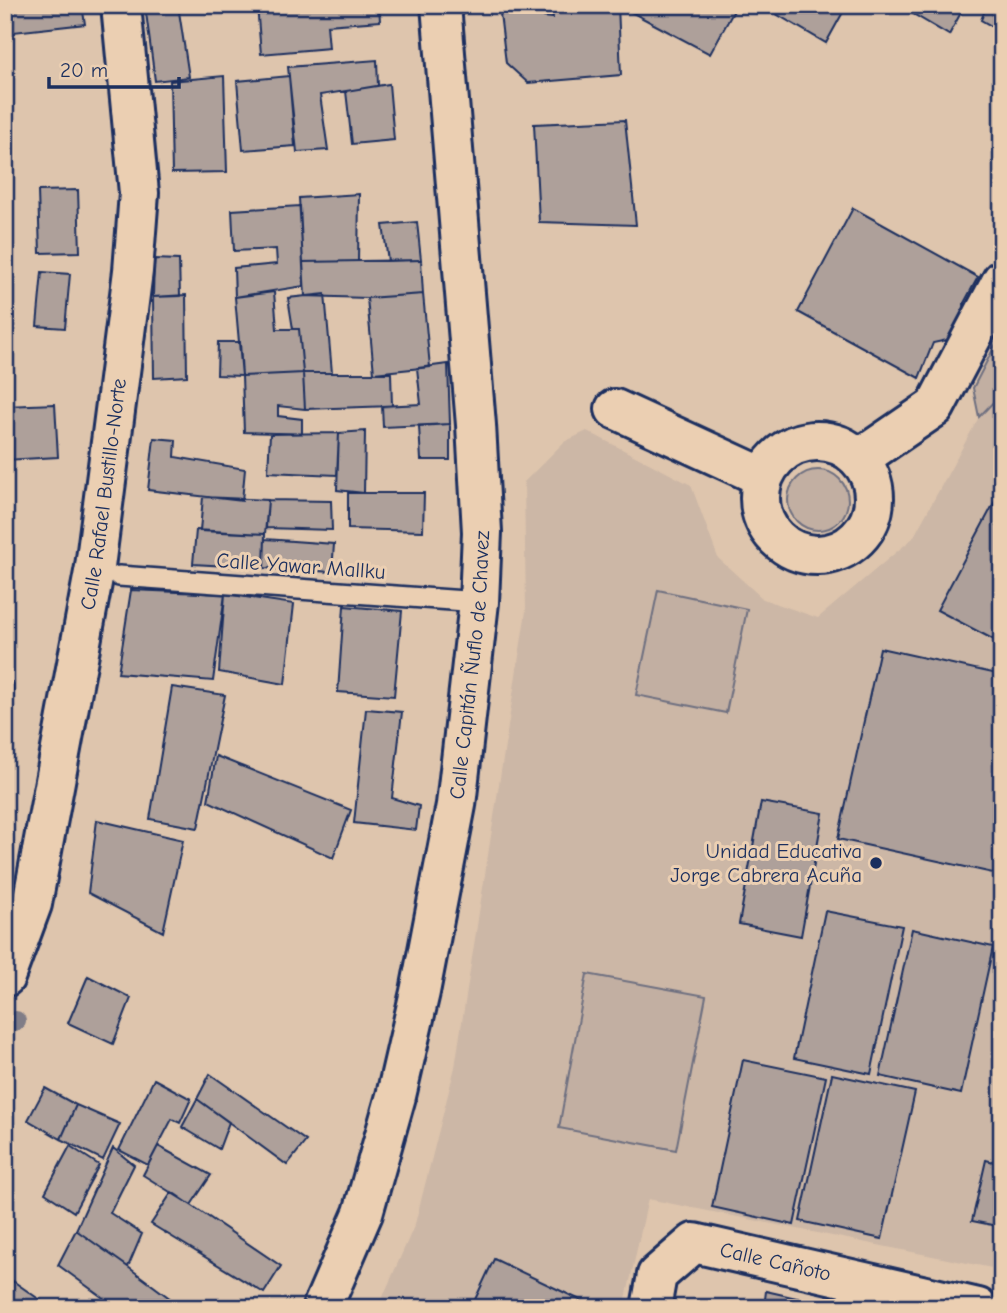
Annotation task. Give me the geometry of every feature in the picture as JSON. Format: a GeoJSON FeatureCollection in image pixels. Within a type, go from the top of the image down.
{"type":"FeatureCollection","features":[{"type":"Feature","properties":{"kind":"street","name":"Calle Rafael Bustillo-Norte"},"geometry":{"type":"LineString","coordinates":[[5,977],[32,904],[92,581],[133,271],[138,193],[121,5]]}},
{"type":"Feature","properties":{"kind":"street","name":"Calle Capitán Ñuflo de Chavez"},"geometry":{"type":"LineString","coordinates":[[322,1308],[363,1213],[396,1096],[420,992],[456,805],[480,602],[482,532],[477,439],[441,5]]}},
{"type":"Feature","properties":{"kind":"street"},"geometry":{"type":"LineString","coordinates":[[859,459],[935,407],[1002,280]]}},
{"type":"Feature","properties":{"kind":"street"},"geometry":{"type":"LineString","coordinates":[[615,409],[763,477]]}},
{"type":"Feature","properties":{"kind":"street"},"geometry":{"type":"LineString","coordinates":[[806,441],[826,441],[844,447],[859,459],[870,474],[874,492],[873,512],[866,529],[853,543],[837,552],[818,555],[799,553],[783,544],[769,531],[761,514],[758,496],[763,477],[772,460],[787,448],[806,441]]}},
{"type":"Feature","properties":{"kind":"street","name":"Calle Cañoto"},"geometry":{"type":"LineString","coordinates":[[651,1308],[657,1275],[694,1243],[978,1308]]}},
{"type":"Feature","properties":{"kind":"lane","name":"Calle Yawar Mallku"},"geometry":{"type":"LineString","coordinates":[[120,576],[480,602]]}},
{"type":"Feature","properties":{"kind":"shaded area"},"geometry":{"type":"Polygon","coordinates":[[[1002,332],[1002,393],[979,417],[973,388],[1002,332]]]}},
{"type":"Feature","properties":{"kind":"shaded area","name":"Unidad Educativa Jorge Cabrera Acuña"},"geometry":{"type":"Polygon","coordinates":[[[1002,393],[1002,1270],[648,1199],[624,1308],[378,1308],[415,1224],[455,1067],[526,611],[524,482],[564,442],[587,431],[691,485],[718,558],[763,599],[818,618],[913,538],[979,417],[1002,393]]]}},
{"type":"Feature","properties":{"kind":"shaded area"},"geometry":{"type":"Polygon","coordinates":[[[818,470],[839,479],[848,500],[839,521],[818,530],[797,521],[788,500],[797,479],[818,470]]]}},
{"type":"Feature","properties":{"kind":"shaded area"},"geometry":{"type":"Polygon","coordinates":[[[658,590],[747,609],[726,713],[636,695],[658,590]]]}},
{"type":"Feature","properties":{"kind":"shaded area"},"geometry":{"type":"Polygon","coordinates":[[[587,974],[706,996],[676,1150],[559,1128],[587,974]]]}},
{"type":"Feature","properties":{"kind":"building"},"geometry":{"type":"Polygon","coordinates":[[[5,5],[82,5],[85,24],[5,33],[5,5]]]}},
{"type":"Feature","properties":{"kind":"building"},"geometry":{"type":"Polygon","coordinates":[[[145,5],[178,5],[189,77],[155,81],[145,5]]]}},
{"type":"Feature","properties":{"kind":"building"},"geometry":{"type":"Polygon","coordinates":[[[257,5],[379,5],[380,21],[327,25],[329,48],[261,54],[257,5]]]}},
{"type":"Feature","properties":{"kind":"building"},"geometry":{"type":"Polygon","coordinates":[[[499,5],[544,5],[544,17],[553,18],[552,5],[618,5],[621,75],[528,83],[506,63],[499,5]]]}},
{"type":"Feature","properties":{"kind":"building"},"geometry":{"type":"Polygon","coordinates":[[[618,5],[683,5],[695,11],[698,5],[737,5],[710,54],[618,5]]]}},
{"type":"Feature","properties":{"kind":"building"},"geometry":{"type":"Polygon","coordinates":[[[767,5],[847,5],[826,43],[766,8],[767,5]]]}},
{"type":"Feature","properties":{"kind":"building"},"geometry":{"type":"Polygon","coordinates":[[[898,5],[965,5],[949,35],[898,5]]]}},
{"type":"Feature","properties":{"kind":"building"},"geometry":{"type":"Polygon","coordinates":[[[987,5],[1002,5],[1002,32],[981,20],[987,5]]]}},
{"type":"Feature","properties":{"kind":"building"},"geometry":{"type":"Polygon","coordinates":[[[377,60],[378,86],[320,95],[328,150],[297,152],[288,67],[377,60]]]}},
{"type":"Feature","properties":{"kind":"building"},"geometry":{"type":"Polygon","coordinates":[[[224,76],[227,172],[172,173],[170,81],[224,76]]]}},
{"type":"Feature","properties":{"kind":"building"},"geometry":{"type":"Polygon","coordinates":[[[289,76],[295,146],[243,150],[237,81],[289,76]]]}},
{"type":"Feature","properties":{"kind":"building"},"geometry":{"type":"Polygon","coordinates":[[[389,84],[394,140],[352,144],[346,91],[389,84]]]}},
{"type":"Feature","properties":{"kind":"building"},"geometry":{"type":"Polygon","coordinates":[[[625,120],[636,225],[539,222],[534,124],[625,120]]]}},
{"type":"Feature","properties":{"kind":"building"},"geometry":{"type":"Polygon","coordinates":[[[78,190],[80,252],[40,253],[38,191],[78,190]]]}},
{"type":"Feature","properties":{"kind":"building"},"geometry":{"type":"Polygon","coordinates":[[[359,194],[358,262],[303,262],[299,198],[359,194]]]}},
{"type":"Feature","properties":{"kind":"building"},"geometry":{"type":"Polygon","coordinates":[[[300,206],[304,286],[235,297],[234,268],[277,264],[276,249],[234,251],[232,210],[300,206]]]}},
{"type":"Feature","properties":{"kind":"building"},"geometry":{"type":"Polygon","coordinates":[[[853,208],[978,277],[964,303],[965,322],[956,338],[933,343],[919,378],[798,312],[853,208]]]}},
{"type":"Feature","properties":{"kind":"building"},"geometry":{"type":"Polygon","coordinates":[[[417,222],[421,260],[388,261],[383,225],[417,222]]]}},
{"type":"Feature","properties":{"kind":"building"},"geometry":{"type":"Polygon","coordinates":[[[154,259],[179,260],[180,296],[153,297],[154,259]]]}},
{"type":"Feature","properties":{"kind":"building"},"geometry":{"type":"Polygon","coordinates":[[[421,260],[423,294],[367,298],[305,296],[303,262],[421,260]]]}},
{"type":"Feature","properties":{"kind":"building"},"geometry":{"type":"Polygon","coordinates":[[[7,265],[9,312],[5,312],[7,265]]]}},
{"type":"Feature","properties":{"kind":"building"},"geometry":{"type":"Polygon","coordinates":[[[42,272],[70,274],[65,328],[37,326],[42,272]]]}},
{"type":"Feature","properties":{"kind":"building"},"geometry":{"type":"Polygon","coordinates":[[[274,292],[277,329],[299,329],[303,373],[242,376],[235,297],[274,292]]]}},
{"type":"Feature","properties":{"kind":"building"},"geometry":{"type":"Polygon","coordinates":[[[325,294],[332,373],[303,373],[299,329],[293,329],[288,298],[325,294]]]}},
{"type":"Feature","properties":{"kind":"building"},"geometry":{"type":"Polygon","coordinates":[[[423,294],[430,367],[374,373],[367,298],[423,294]]]}},
{"type":"Feature","properties":{"kind":"building"},"geometry":{"type":"Polygon","coordinates":[[[186,295],[187,376],[154,378],[153,297],[186,295]]]}},
{"type":"Feature","properties":{"kind":"building"},"geometry":{"type":"Polygon","coordinates":[[[218,342],[240,342],[242,376],[217,375],[218,342]]]}},
{"type":"Feature","properties":{"kind":"building"},"geometry":{"type":"Polygon","coordinates":[[[448,364],[450,424],[383,427],[382,406],[421,404],[417,368],[448,364]]]}},
{"type":"Feature","properties":{"kind":"building"},"geometry":{"type":"Polygon","coordinates":[[[303,373],[391,373],[392,406],[305,409],[303,373]]]}},
{"type":"Feature","properties":{"kind":"building"},"geometry":{"type":"Polygon","coordinates":[[[303,373],[305,409],[278,406],[278,416],[302,419],[302,434],[244,432],[242,376],[303,373]]]}},
{"type":"Feature","properties":{"kind":"building"},"geometry":{"type":"Polygon","coordinates":[[[55,404],[58,457],[5,460],[5,406],[55,404]]]}},
{"type":"Feature","properties":{"kind":"building"},"geometry":{"type":"Polygon","coordinates":[[[450,424],[450,460],[421,460],[419,426],[450,424]]]}},
{"type":"Feature","properties":{"kind":"building"},"geometry":{"type":"Polygon","coordinates":[[[365,431],[364,493],[337,490],[339,433],[365,431]]]}},
{"type":"Feature","properties":{"kind":"building"},"geometry":{"type":"Polygon","coordinates":[[[339,433],[337,475],[268,472],[270,434],[339,433]]]}},
{"type":"Feature","properties":{"kind":"building"},"geometry":{"type":"Polygon","coordinates":[[[154,438],[176,440],[175,457],[245,469],[242,501],[148,490],[154,438]]]}},
{"type":"Feature","properties":{"kind":"building"},"geometry":{"type":"Polygon","coordinates":[[[1002,488],[1002,644],[937,610],[1002,488]]]}},
{"type":"Feature","properties":{"kind":"building"},"geometry":{"type":"Polygon","coordinates":[[[348,493],[424,493],[423,531],[348,529],[348,493]]]}},
{"type":"Feature","properties":{"kind":"building"},"geometry":{"type":"Polygon","coordinates":[[[203,497],[268,500],[265,534],[200,531],[203,497]]]}},
{"type":"Feature","properties":{"kind":"building"},"geometry":{"type":"Polygon","coordinates":[[[268,500],[331,501],[332,530],[266,528],[268,500]]]}},
{"type":"Feature","properties":{"kind":"building"},"geometry":{"type":"Polygon","coordinates":[[[196,530],[265,534],[264,568],[193,564],[196,530]]]}},
{"type":"Feature","properties":{"kind":"building"},"geometry":{"type":"Polygon","coordinates":[[[265,539],[334,544],[332,572],[264,568],[265,539]]]}},
{"type":"Feature","properties":{"kind":"building"},"geometry":{"type":"Polygon","coordinates":[[[131,590],[225,594],[213,681],[118,673],[131,590]]]}},
{"type":"Feature","properties":{"kind":"building"},"geometry":{"type":"Polygon","coordinates":[[[225,594],[294,604],[285,684],[219,672],[225,594]]]}},
{"type":"Feature","properties":{"kind":"building"},"geometry":{"type":"Polygon","coordinates":[[[344,606],[402,611],[394,696],[338,692],[344,606]]]}},
{"type":"Feature","properties":{"kind":"building"},"geometry":{"type":"Polygon","coordinates":[[[880,648],[1002,675],[1002,875],[838,839],[880,648]]]}},
{"type":"Feature","properties":{"kind":"building"},"geometry":{"type":"Polygon","coordinates":[[[5,682],[13,682],[13,711],[5,712],[5,682]]]}},
{"type":"Feature","properties":{"kind":"building"},"geometry":{"type":"Polygon","coordinates":[[[172,687],[225,695],[198,828],[150,819],[172,687]]]}},
{"type":"Feature","properties":{"kind":"building"},"geometry":{"type":"Polygon","coordinates":[[[366,709],[402,712],[392,798],[419,806],[416,830],[354,823],[366,709]]]}},
{"type":"Feature","properties":{"kind":"building"},"geometry":{"type":"Polygon","coordinates":[[[216,756],[351,810],[333,858],[208,801],[216,756]]]}},
{"type":"Feature","properties":{"kind":"building"},"geometry":{"type":"Polygon","coordinates":[[[761,802],[823,813],[801,936],[739,924],[761,802]]]}},
{"type":"Feature","properties":{"kind":"building"},"geometry":{"type":"Polygon","coordinates":[[[97,820],[183,840],[163,932],[88,893],[97,820]]]}},
{"type":"Feature","properties":{"kind":"building"},"geometry":{"type":"Polygon","coordinates":[[[825,911],[902,926],[871,1074],[794,1058],[825,911]]]}},
{"type":"Feature","properties":{"kind":"building"},"geometry":{"type":"Polygon","coordinates":[[[912,929],[993,947],[961,1094],[880,1076],[912,929]]]}},
{"type":"Feature","properties":{"kind":"building"},"geometry":{"type":"Polygon","coordinates":[[[88,976],[131,998],[113,1044],[68,1023],[88,976]]]}},
{"type":"Feature","properties":{"kind":"building"},"geometry":{"type":"Polygon","coordinates":[[[743,1060],[826,1077],[794,1225],[712,1207],[743,1060]]]}},
{"type":"Feature","properties":{"kind":"building"},"geometry":{"type":"Polygon","coordinates":[[[210,1074],[306,1141],[287,1165],[197,1099],[210,1074]]]}},
{"type":"Feature","properties":{"kind":"building"},"geometry":{"type":"Polygon","coordinates":[[[832,1074],[915,1092],[882,1239],[800,1221],[832,1074]]]}},
{"type":"Feature","properties":{"kind":"building"},"geometry":{"type":"Polygon","coordinates":[[[154,1079],[191,1099],[180,1123],[172,1119],[148,1165],[119,1150],[154,1079]]]}},
{"type":"Feature","properties":{"kind":"building"},"geometry":{"type":"Polygon","coordinates":[[[45,1088],[76,1105],[61,1139],[28,1120],[45,1088]]]}},
{"type":"Feature","properties":{"kind":"building"},"geometry":{"type":"Polygon","coordinates":[[[197,1099],[229,1122],[219,1149],[182,1127],[197,1099]]]}},
{"type":"Feature","properties":{"kind":"building"},"geometry":{"type":"Polygon","coordinates":[[[76,1105],[120,1124],[103,1160],[61,1139],[76,1105]]]}},
{"type":"Feature","properties":{"kind":"building"},"geometry":{"type":"Polygon","coordinates":[[[70,1146],[99,1165],[74,1212],[45,1193],[70,1146]]]}},
{"type":"Feature","properties":{"kind":"building"},"geometry":{"type":"Polygon","coordinates":[[[158,1146],[211,1175],[191,1205],[143,1175],[158,1146]]]}},
{"type":"Feature","properties":{"kind":"building"},"geometry":{"type":"Polygon","coordinates":[[[113,1148],[134,1165],[110,1213],[142,1234],[128,1267],[76,1230],[113,1148]]]}},
{"type":"Feature","properties":{"kind":"building"},"geometry":{"type":"Polygon","coordinates":[[[986,1160],[1002,1164],[1002,1227],[972,1221],[986,1160]]]}},
{"type":"Feature","properties":{"kind":"building"},"geometry":{"type":"Polygon","coordinates":[[[172,1192],[281,1266],[264,1293],[151,1224],[172,1192]]]}},
{"type":"Feature","properties":{"kind":"building"},"geometry":{"type":"Polygon","coordinates":[[[76,1230],[183,1308],[117,1308],[58,1265],[76,1230]]]}},
{"type":"Feature","properties":{"kind":"building"},"geometry":{"type":"Polygon","coordinates":[[[494,1259],[597,1308],[471,1308],[494,1259]]]}},
{"type":"Feature","properties":{"kind":"building"},"geometry":{"type":"Polygon","coordinates":[[[13,1281],[43,1302],[39,1308],[5,1308],[5,1295],[13,1281]]]}},
{"type":"Feature","properties":{"kind":"building"},"geometry":{"type":"Polygon","coordinates":[[[766,1291],[801,1299],[799,1308],[764,1308],[766,1291]]]}},
{"type":"Feature","properties":{"kind":"building"},"geometry":{"type":"Polygon","coordinates":[[[801,1299],[829,1305],[828,1308],[799,1308],[801,1299]]]}},
{"type":"Feature","properties":{"kind":"place","name":"Unidad Educativa Jorge Cabrera Acuña"},"geometry":{"type":"Point","coordinates":[876,863]}}]}
